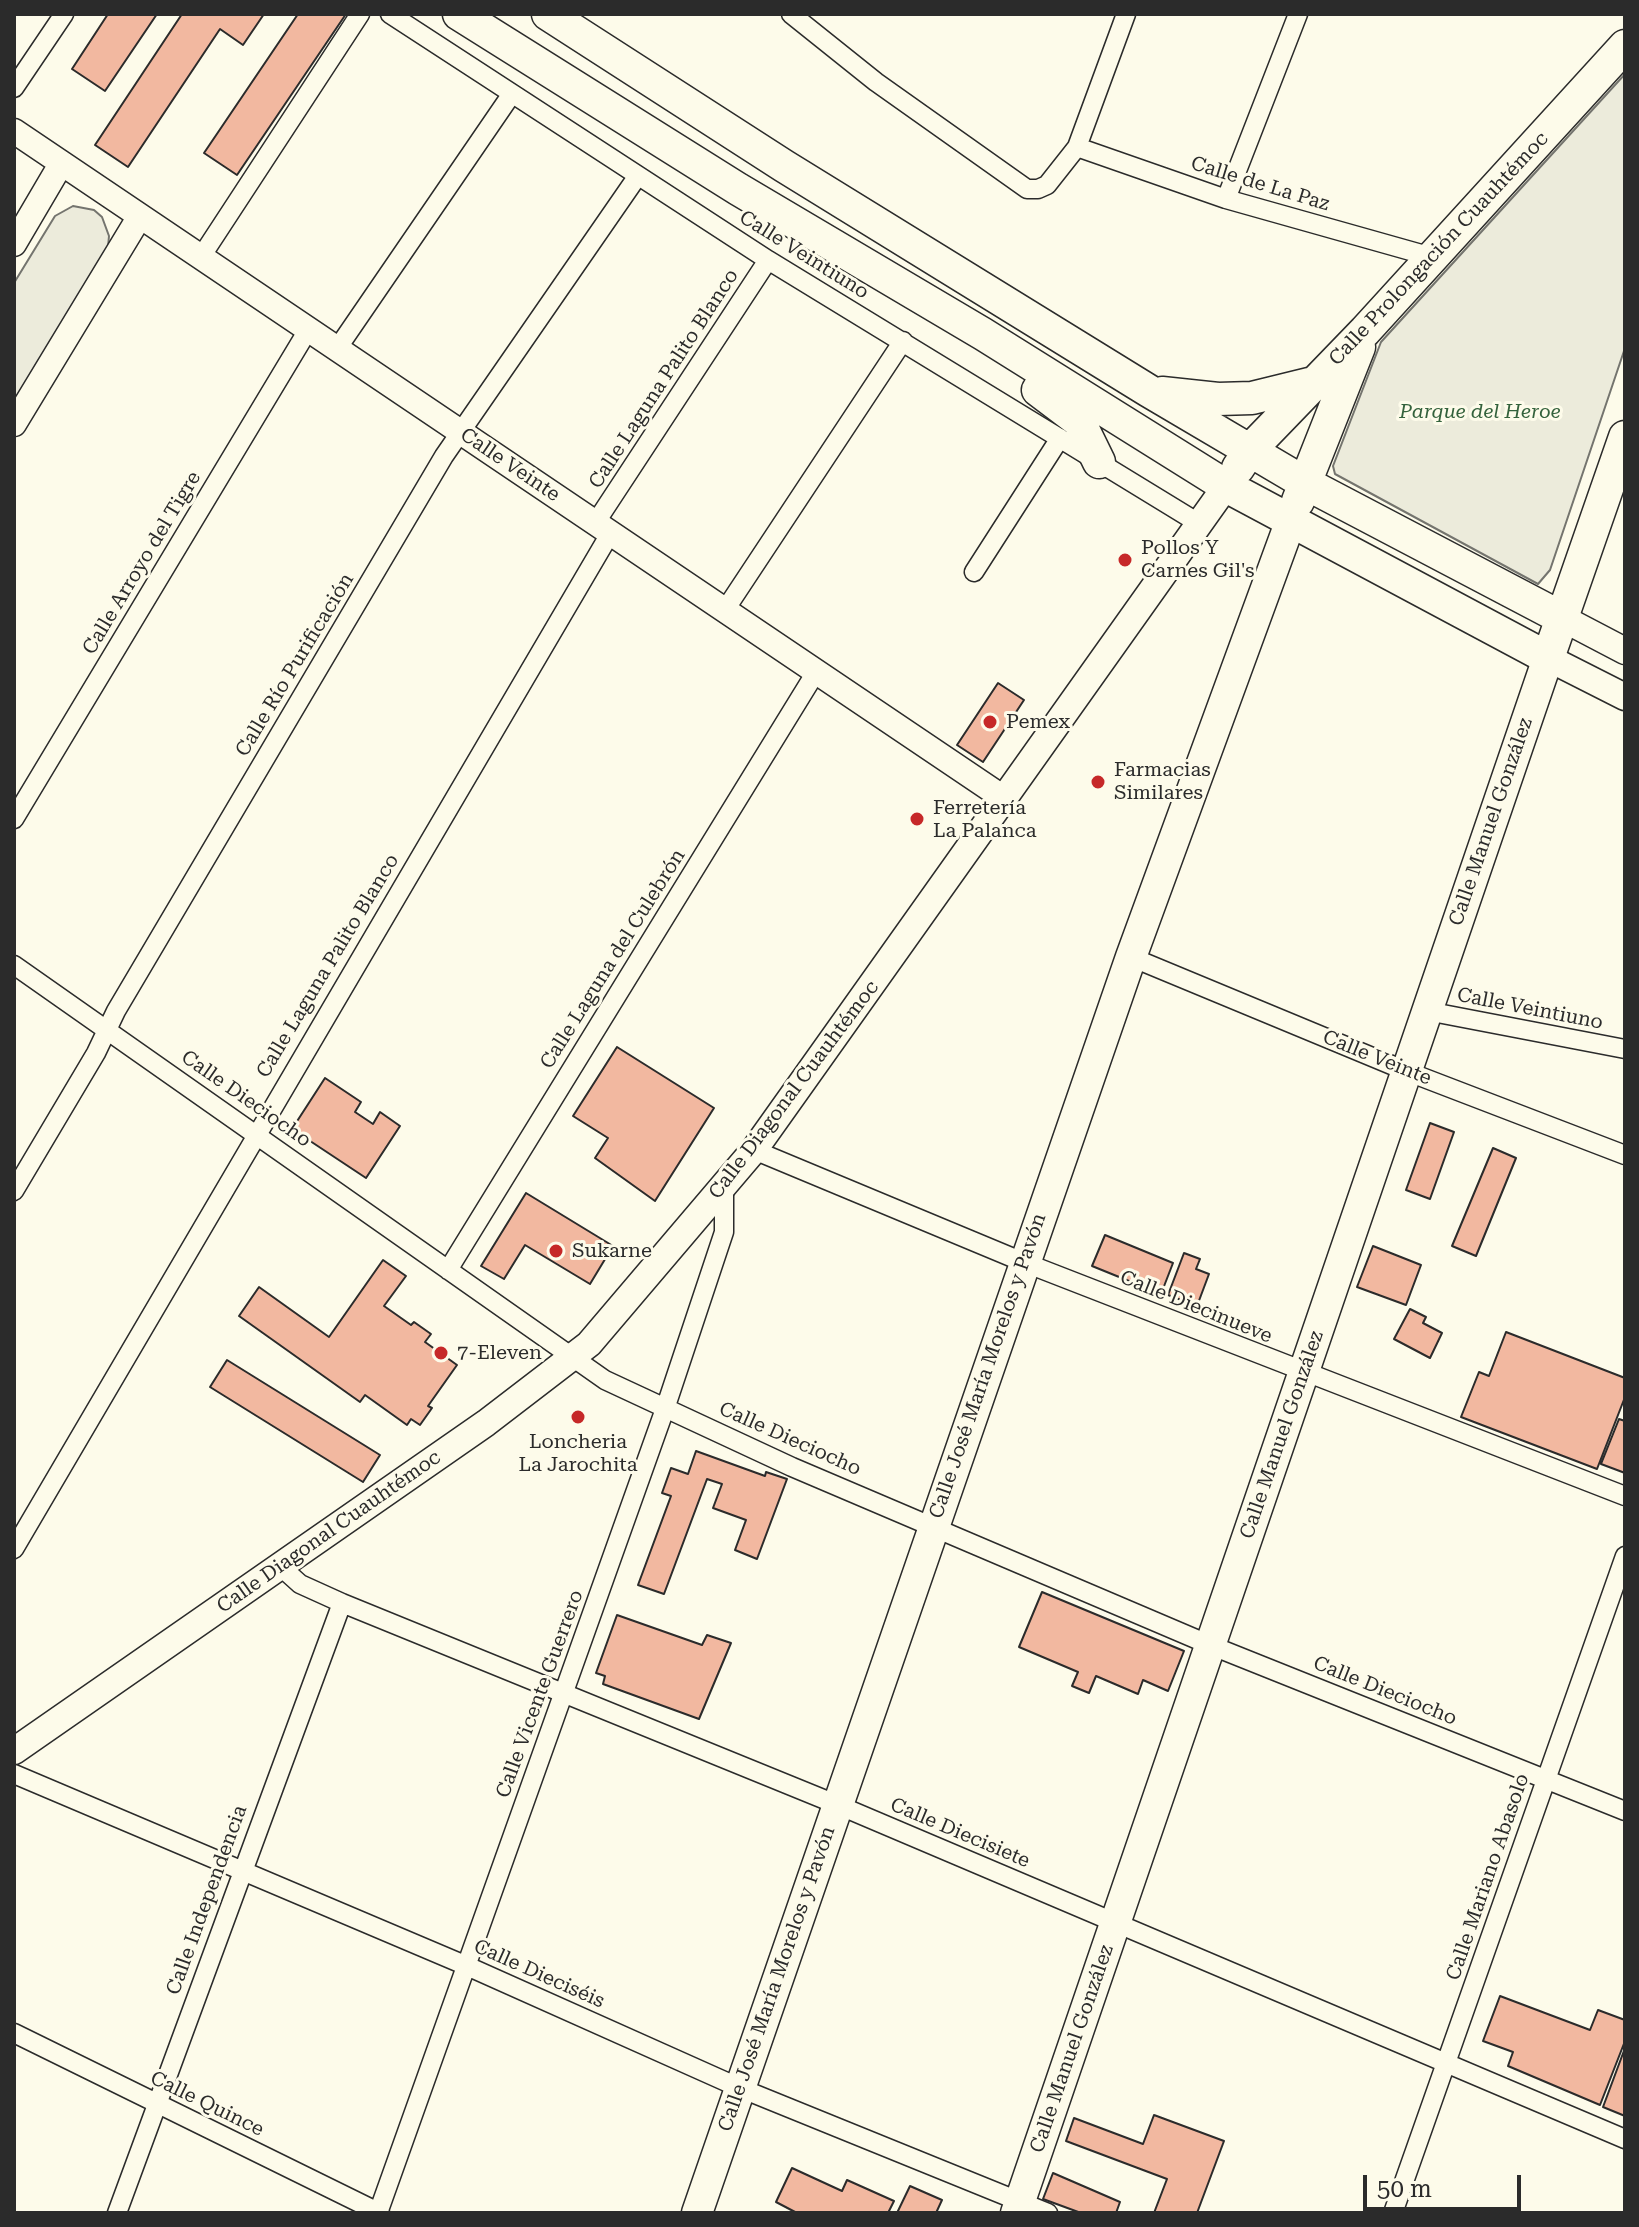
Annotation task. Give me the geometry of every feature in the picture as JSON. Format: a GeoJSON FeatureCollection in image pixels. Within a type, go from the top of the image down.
{"type":"FeatureCollection","features":[{"type":"Feature","properties":{"kind":"highway"},"geometry":{"type":"LineString","coordinates":[[459,14],[738,189],[983,334],[1226,486],[1290,523],[1548,658],[1625,437]]}},
{"type":"Feature","properties":{"kind":"highway"},"geometry":{"type":"LineString","coordinates":[[548,14],[784,166],[1149,391],[1305,483],[1562,618]]}},
{"type":"Feature","properties":{"kind":"highway","name":"Calle Prolongación Cuauhtémoc"},"geometry":{"type":"LineString","coordinates":[[1226,486],[1250,450],[1365,331],[1625,46]]}},
{"type":"Feature","properties":{"kind":"highway"},"geometry":{"type":"LineString","coordinates":[[1290,523],[1365,331]]}},
{"type":"Feature","properties":{"kind":"highway"},"geometry":{"type":"LineString","coordinates":[[983,334],[1006,365],[1079,421],[1099,462]]}},
{"type":"Feature","properties":{"kind":"highway"},"geometry":{"type":"LineString","coordinates":[[1149,391],[1218,399],[1252,398],[1316,382]]}},
{"type":"Feature","properties":{"kind":"main road","name":"Calle Diagonal Cuauhtémoc"},"geometry":{"type":"LineString","coordinates":[[14,1751],[496,1416],[572,1358],[631,1298],[754,1150],[1226,486]]}},
{"type":"Feature","properties":{"kind":"main road","name":"Calle José María Morelos y Pavón"},"geometry":{"type":"LineString","coordinates":[[697,2213],[1023,1262],[1290,523]]}},
{"type":"Feature","properties":{"kind":"main road"},"geometry":{"type":"LineString","coordinates":[[1562,618],[1625,651]]}},
{"type":"Feature","properties":{"kind":"main road"},"geometry":{"type":"LineString","coordinates":[[1548,658],[1625,697]]}},
{"type":"Feature","properties":{"kind":"main road","name":"Calle Manuel González"},"geometry":{"type":"LineString","coordinates":[[1028,2209],[1115,1922],[1548,658]]}},
{"type":"Feature","properties":{"kind":"street"},"geometry":{"type":"LineString","coordinates":[[14,88],[64,14]]}},
{"type":"Feature","properties":{"kind":"street"},"geometry":{"type":"LineString","coordinates":[[201,257],[360,14]]}},
{"type":"Feature","properties":{"kind":"street","name":"Calle Veintiuno"},"geometry":{"type":"LineString","coordinates":[[390,14],[768,260],[1200,524]]}},
{"type":"Feature","properties":{"kind":"street"},"geometry":{"type":"LineString","coordinates":[[791,14],[889,91],[1027,189],[1047,185],[1077,147],[1126,14]]}},
{"type":"Feature","properties":{"kind":"street"},"geometry":{"type":"LineString","coordinates":[[1226,199],[1298,14]]}},
{"type":"Feature","properties":{"kind":"street"},"geometry":{"type":"LineString","coordinates":[[337,349],[511,95]]}},
{"type":"Feature","properties":{"kind":"street","name":"Calle Veinte"},"geometry":{"type":"LineString","coordinates":[[14,131],[1005,799]]}},
{"type":"Feature","properties":{"kind":"street","name":"Calle de La Paz"},"geometry":{"type":"LineString","coordinates":[[1077,147],[1226,199],[1432,257]]}},
{"type":"Feature","properties":{"kind":"street"},"geometry":{"type":"LineString","coordinates":[[14,244],[61,164]]}},
{"type":"Feature","properties":{"kind":"street","name":"Calle Río Purificación"},"geometry":{"type":"LineString","coordinates":[[14,1191],[436,470],[637,177]]}},
{"type":"Feature","properties":{"kind":"street"},"geometry":{"type":"LineString","coordinates":[[14,424],[140,216]]}},
{"type":"Feature","properties":{"kind":"street","name":"Calle Laguna Palito Blanco"},"geometry":{"type":"LineString","coordinates":[[14,1549],[603,527],[768,260]]}},
{"type":"Feature","properties":{"kind":"street","name":"Calle Arroyo del Tigre"},"geometry":{"type":"LineString","coordinates":[[14,819],[308,330]]}},
{"type":"Feature","properties":{"kind":"street"},"geometry":{"type":"LineString","coordinates":[[725,610],[903,341]]}},
{"type":"Feature","properties":{"kind":"street"},"geometry":{"type":"LineString","coordinates":[[974,572],[1060,438]]}},
{"type":"Feature","properties":{"kind":"street","name":"Calle Laguna del Culebrón"},"geometry":{"type":"LineString","coordinates":[[448,1270],[816,672]]}},
{"type":"Feature","properties":{"kind":"street","name":"Calle Veinte"},"geometry":{"type":"LineString","coordinates":[[1131,957],[1406,1071],[1625,1155]]}},
{"type":"Feature","properties":{"kind":"street","name":"Calle Dieciocho"},"geometry":{"type":"LineString","coordinates":[[14,965],[605,1380],[792,1467],[1210,1645],[1625,1811]]}},
{"type":"Feature","properties":{"kind":"street","name":"Calle Veintiuno"},"geometry":{"type":"LineString","coordinates":[[1427,1011],[1625,1049]]}},
{"type":"Feature","properties":{"kind":"street","name":"Calle Diecinueve"},"geometry":{"type":"LineString","coordinates":[[754,1150],[1023,1262],[1625,1496]]}},
{"type":"Feature","properties":{"kind":"street","name":"Calle Vicente Guerrero"},"geometry":{"type":"LineString","coordinates":[[379,2213],[666,1406],[724,1232],[724,1186]]}},
{"type":"Feature","properties":{"kind":"street","name":"Calle Mariano Abasolo"},"geometry":{"type":"LineString","coordinates":[[1393,2213],[1625,1556]]}},
{"type":"Feature","properties":{"kind":"street","name":"Calle Diecisiete"},"geometry":{"type":"LineString","coordinates":[[280,1566],[300,1584],[342,1603],[838,1805],[1625,2139]]}},
{"type":"Feature","properties":{"kind":"street","name":"Calle Independencia"},"geometry":{"type":"LineString","coordinates":[[117,2213],[240,1872],[342,1603]]}},
{"type":"Feature","properties":{"kind":"street","name":"Calle Dieciséis"},"geometry":{"type":"LineString","coordinates":[[14,1774],[1028,2209]]}},
{"type":"Feature","properties":{"kind":"street","name":"Calle Quince"},"geometry":{"type":"LineString","coordinates":[[14,2033],[379,2213]]}},
{"type":"Feature","properties":{"kind":"green space","name":"Parque del Heroe"},"geometry":{"type":"Polygon","coordinates":[[[1625,74],[1625,348],[1550,570],[1538,584],[1335,474],[1333,466],[1381,342],[1625,74]]]}},
{"type":"Feature","properties":{"kind":"green space"},"geometry":{"type":"Polygon","coordinates":[[[73,206],[94,210],[102,217],[109,236],[108,247],[14,402],[14,283],[55,216],[73,206]]]}},
{"type":"Feature","properties":{"kind":"building"},"geometry":{"type":"Polygon","coordinates":[[[108,14],[157,14],[105,91],[72,69],[108,14]]]}},
{"type":"Feature","properties":{"kind":"building"},"geometry":{"type":"Polygon","coordinates":[[[182,14],[264,14],[243,45],[220,29],[128,167],[95,145],[182,14]]]}},
{"type":"Feature","properties":{"kind":"building"},"geometry":{"type":"Polygon","coordinates":[[[298,14],[346,14],[237,175],[204,153],[298,14]]]}},
{"type":"Feature","properties":{"kind":"building","name":"Pemex"},"geometry":{"type":"Polygon","coordinates":[[[998,683],[1024,700],[983,762],[957,745],[998,683]]]}},
{"type":"Feature","properties":{"kind":"building"},"geometry":{"type":"Polygon","coordinates":[[[617,1047],[714,1108],[655,1201],[595,1158],[608,1138],[573,1116],[617,1047]]]}},
{"type":"Feature","properties":{"kind":"building"},"geometry":{"type":"Polygon","coordinates":[[[325,1078],[361,1102],[355,1112],[373,1124],[380,1112],[400,1126],[366,1178],[292,1129],[325,1078]]]}},
{"type":"Feature","properties":{"kind":"building"},"geometry":{"type":"Polygon","coordinates":[[[1430,1123],[1454,1132],[1430,1199],[1406,1190],[1430,1123]]]}},
{"type":"Feature","properties":{"kind":"building"},"geometry":{"type":"Polygon","coordinates":[[[1493,1148],[1516,1158],[1476,1256],[1452,1246],[1493,1148]]]}},
{"type":"Feature","properties":{"kind":"building"},"geometry":{"type":"Polygon","coordinates":[[[526,1193],[613,1246],[590,1284],[525,1245],[504,1279],[481,1266],[526,1193]]]}},
{"type":"Feature","properties":{"kind":"building"},"geometry":{"type":"Polygon","coordinates":[[[1105,1235],[1173,1263],[1161,1294],[1092,1266],[1105,1235]]]}},
{"type":"Feature","properties":{"kind":"building"},"geometry":{"type":"Polygon","coordinates":[[[1373,1246],[1421,1265],[1406,1305],[1357,1287],[1373,1246]]]}},
{"type":"Feature","properties":{"kind":"building"},"geometry":{"type":"Polygon","coordinates":[[[1184,1253],[1200,1259],[1196,1269],[1209,1274],[1197,1306],[1168,1295],[1184,1253]]]}},
{"type":"Feature","properties":{"kind":"building"},"geometry":{"type":"Polygon","coordinates":[[[383,1260],[406,1276],[384,1306],[411,1325],[414,1322],[431,1334],[425,1342],[457,1365],[428,1406],[432,1408],[420,1425],[411,1419],[407,1425],[365,1395],[360,1402],[239,1316],[259,1287],[329,1337],[383,1260]]]}},
{"type":"Feature","properties":{"kind":"building"},"geometry":{"type":"Polygon","coordinates":[[[1410,1309],[1426,1317],[1423,1323],[1442,1333],[1430,1358],[1394,1339],[1410,1309]]]}},
{"type":"Feature","properties":{"kind":"building"},"geometry":{"type":"Polygon","coordinates":[[[1506,1332],[1625,1378],[1625,1397],[1597,1469],[1461,1417],[1479,1372],[1489,1376],[1506,1332]]]}},
{"type":"Feature","properties":{"kind":"building"},"geometry":{"type":"Polygon","coordinates":[[[227,1360],[380,1455],[363,1482],[210,1387],[227,1360]]]}},
{"type":"Feature","properties":{"kind":"building"},"geometry":{"type":"Polygon","coordinates":[[[1619,1419],[1625,1421],[1625,1473],[1601,1464],[1619,1419]]]}},
{"type":"Feature","properties":{"kind":"building"},"geometry":{"type":"Polygon","coordinates":[[[696,1451],[765,1476],[766,1472],[787,1479],[757,1559],[735,1550],[746,1520],[713,1508],[722,1484],[707,1479],[664,1594],[638,1585],[671,1496],[662,1493],[671,1468],[688,1474],[696,1451]]]}},
{"type":"Feature","properties":{"kind":"building"},"geometry":{"type":"Polygon","coordinates":[[[1042,1592],[1184,1651],[1168,1691],[1143,1680],[1138,1694],[1096,1676],[1089,1693],[1072,1686],[1078,1672],[1019,1647],[1042,1592]]]}},
{"type":"Feature","properties":{"kind":"building"},"geometry":{"type":"Polygon","coordinates":[[[617,1615],[702,1645],[707,1635],[731,1643],[699,1719],[603,1684],[605,1676],[596,1673],[617,1615]]]}},
{"type":"Feature","properties":{"kind":"building"},"geometry":{"type":"Polygon","coordinates":[[[1500,1996],[1590,2030],[1598,2010],[1625,2020],[1625,2041],[1600,2105],[1508,2066],[1513,2052],[1483,2041],[1500,1996]]]}},
{"type":"Feature","properties":{"kind":"building"},"geometry":{"type":"Polygon","coordinates":[[[1625,2048],[1625,2116],[1603,2107],[1625,2048]]]}},
{"type":"Feature","properties":{"kind":"building"},"geometry":{"type":"Polygon","coordinates":[[[1154,2115],[1224,2141],[1197,2213],[1154,2213],[1167,2179],[1066,2141],[1074,2118],[1143,2144],[1154,2115]]]}},
{"type":"Feature","properties":{"kind":"building"},"geometry":{"type":"Polygon","coordinates":[[[792,2168],[842,2191],[847,2180],[894,2201],[888,2213],[797,2213],[776,2202],[792,2168]]]}},
{"type":"Feature","properties":{"kind":"building"},"geometry":{"type":"Polygon","coordinates":[[[1053,2173],[1120,2202],[1116,2213],[1081,2213],[1043,2199],[1053,2173]]]}},
{"type":"Feature","properties":{"kind":"building"},"geometry":{"type":"Polygon","coordinates":[[[910,2186],[942,2200],[936,2213],[897,2213],[910,2186]]]}},
{"type":"Feature","properties":{"kind":"place","name":"Pollos Y Carnes Gil's"},"geometry":{"type":"Point","coordinates":[1125,560]}},
{"type":"Feature","properties":{"kind":"place","name":"Pemex"},"geometry":{"type":"Point","coordinates":[990,722]}},
{"type":"Feature","properties":{"kind":"place","name":"Farmacias Similares"},"geometry":{"type":"Point","coordinates":[1098,782]}},
{"type":"Feature","properties":{"kind":"place","name":"Ferretería La Palanca"},"geometry":{"type":"Point","coordinates":[917,819]}},
{"type":"Feature","properties":{"kind":"place","name":"Sukarne"},"geometry":{"type":"Point","coordinates":[556,1251]}},
{"type":"Feature","properties":{"kind":"place","name":"7-Eleven"},"geometry":{"type":"Point","coordinates":[441,1353]}},
{"type":"Feature","properties":{"kind":"place","name":"Loncheria La Jarochita"},"geometry":{"type":"Point","coordinates":[578,1417]}}]}
